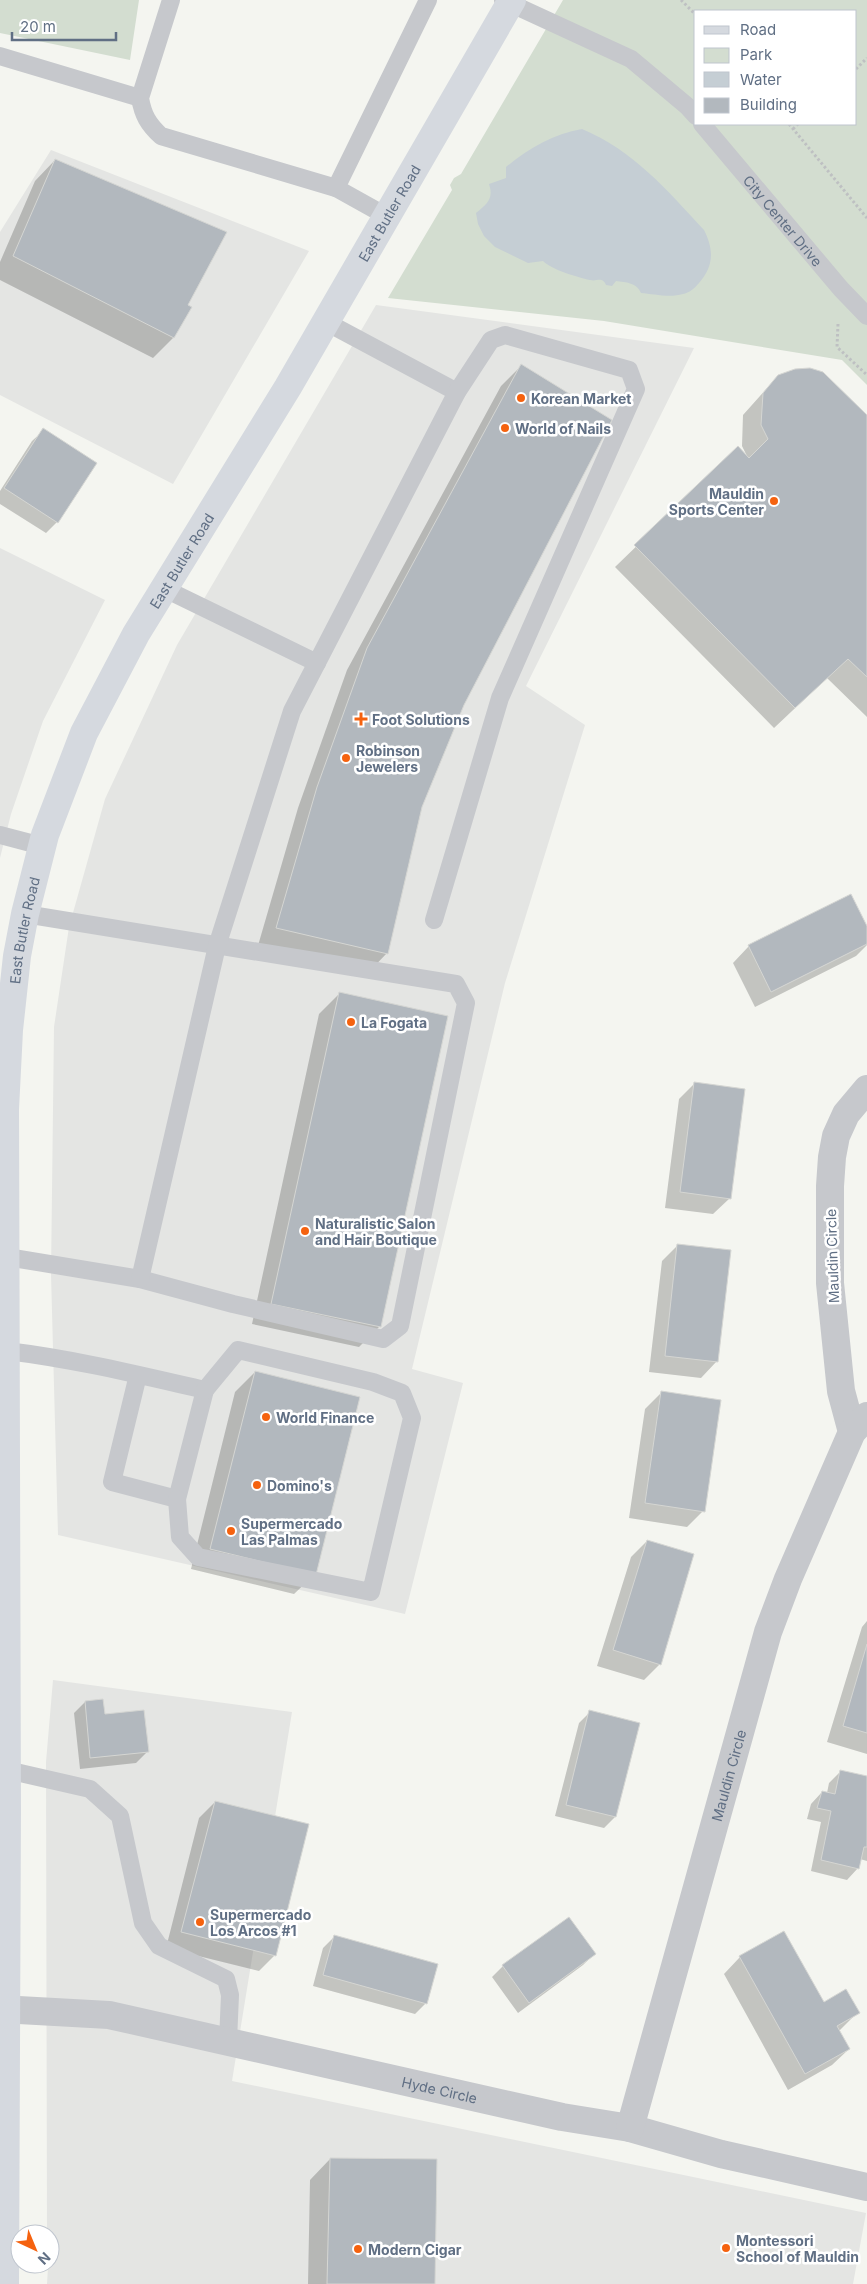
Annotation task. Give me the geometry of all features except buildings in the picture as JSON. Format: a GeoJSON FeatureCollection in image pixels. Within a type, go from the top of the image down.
{"type":"FeatureCollection","features":[{"type":"Feature","properties":{"kind":"main road","name":"East Butler Road"},"geometry":{"type":"LineString","coordinates":[[5,2284],[3,2235],[4,1812],[7,1770],[7,1351],[4,1029],[25,914],[42,846],[84,733],[136,634],[165,589],[388,217],[509,1]]}},
{"type":"Feature","properties":{"kind":"street","name":"Mauldin Circle"},"geometry":{"type":"LineString","coordinates":[[630,2128],[768,1632],[788,1579],[860,1424],[841,1391],[830,1283],[830,1186],[836,1136],[846,1114],[867,1089]]}},
{"type":"Feature","properties":{"kind":"street","name":"Hyde Circle"},"geometry":{"type":"LineString","coordinates":[[4,2009],[109,2015],[562,2116],[630,2128],[722,2154],[867,2187]]}},
{"type":"Feature","properties":{"kind":"lane"},"geometry":{"type":"LineString","coordinates":[[171,0],[140,98],[143,114],[150,125],[161,136],[336,188],[388,217]]}},
{"type":"Feature","properties":{"kind":"lane"},"geometry":{"type":"LineString","coordinates":[[336,188],[428,0]]}},
{"type":"Feature","properties":{"kind":"lane"},"geometry":{"type":"LineString","coordinates":[[509,1],[631,59],[694,114]]}},
{"type":"Feature","properties":{"kind":"lane"},"geometry":{"type":"LineString","coordinates":[[0,56],[140,98]]}},
{"type":"Feature","properties":{"kind":"lane","name":"City Center Drive"},"geometry":{"type":"LineString","coordinates":[[703,125],[841,289],[867,316]]}},
{"type":"Feature","properties":{"kind":"lane"},"geometry":{"type":"LineString","coordinates":[[326,322],[457,392]]}},
{"type":"Feature","properties":{"kind":"lane"},"geometry":{"type":"LineString","coordinates":[[140,1279],[217,946],[292,711],[457,392],[491,340],[505,336],[629,370],[636,389],[500,698],[434,920]]}},
{"type":"Feature","properties":{"kind":"lane"},"geometry":{"type":"LineString","coordinates":[[165,589],[317,663]]}},
{"type":"Feature","properties":{"kind":"lane"},"geometry":{"type":"LineString","coordinates":[[0,835],[42,846]]}},
{"type":"Feature","properties":{"kind":"lane"},"geometry":{"type":"LineString","coordinates":[[6,1256],[140,1279],[233,1304],[382,1339],[400,1326],[466,1003],[456,984],[25,914]]}},
{"type":"Feature","properties":{"kind":"lane"},"geometry":{"type":"LineString","coordinates":[[238,1350],[374,1382],[402,1393],[412,1418],[371,1592],[198,1557],[180,1537],[177,1499],[205,1390],[238,1350]]}},
{"type":"Feature","properties":{"kind":"lane"},"geometry":{"type":"LineString","coordinates":[[7,1351],[60,1358],[205,1390]]}},
{"type":"Feature","properties":{"kind":"lane"},"geometry":{"type":"LineString","coordinates":[[138,1375],[112,1482],[177,1499]]}},
{"type":"Feature","properties":{"kind":"lane"},"geometry":{"type":"LineString","coordinates":[[7,1770],[90,1789],[120,1816],[143,1922],[158,1946],[226,1979],[230,1995],[228,2041]]}},
{"type":"Feature","properties":{"kind":"path"},"geometry":{"type":"LineString","coordinates":[[681,0],[694,13]]}},
{"type":"Feature","properties":{"kind":"path"},"geometry":{"type":"LineString","coordinates":[[857,68],[867,58]]}},
{"type":"Feature","properties":{"kind":"path"},"geometry":{"type":"LineString","coordinates":[[790,125],[867,218]]}},
{"type":"Feature","properties":{"kind":"path"},"geometry":{"type":"LineString","coordinates":[[793,129],[797,125]]}},
{"type":"Feature","properties":{"kind":"path"},"geometry":{"type":"LineString","coordinates":[[841,289],[836,347],[867,376]]}},
{"type":"Feature","properties":{"kind":"shaded area"},"geometry":{"type":"Polygon","coordinates":[[[51,150],[309,251],[173,484],[0,395],[0,232],[51,150]]]}},
{"type":"Feature","properties":{"kind":"shaded area"},"geometry":{"type":"Polygon","coordinates":[[[376,305],[694,348],[526,686],[585,725],[505,983],[412,1369],[463,1383],[405,1614],[58,1535],[51,1274],[54,1027],[69,927],[105,799],[177,645],[376,305]]]}},
{"type":"Feature","properties":{"kind":"shaded area"},"geometry":{"type":"Polygon","coordinates":[[[0,548],[105,600],[43,721],[11,814],[0,858],[0,548]]]}},
{"type":"Feature","properties":{"kind":"shaded area"},"geometry":{"type":"Polygon","coordinates":[[[53,1680],[292,1712],[232,2081],[866,2213],[853,2284],[47,2284],[48,2274],[60,2274],[60,2224],[47,2224],[46,1762],[53,1680]]]}},
{"type":"Feature","properties":{"kind":"green space"},"geometry":{"type":"Polygon","coordinates":[[[0,0],[139,0],[130,60],[0,33],[0,0]]]}},
{"type":"Feature","properties":{"kind":"green space"},"geometry":{"type":"Polygon","coordinates":[[[563,0],[867,0],[867,385],[842,360],[604,321],[388,298],[452,190],[450,185],[454,178],[461,174],[563,0]]]}},
{"type":"Feature","properties":{"kind":"water"},"geometry":{"type":"Polygon","coordinates":[[[582,129],[617,148],[648,172],[704,230],[710,244],[710,264],[704,277],[692,290],[683,294],[667,296],[641,293],[634,285],[624,282],[616,281],[612,286],[606,285],[601,280],[590,280],[565,273],[543,261],[528,263],[495,247],[484,236],[478,224],[476,213],[490,197],[489,184],[506,178],[506,167],[532,148],[551,138],[582,129]]]}},
{"type":"Feature","properties":{"kind":"place","name":"Korean Market"},"geometry":{"type":"Point","coordinates":[521,398]}},
{"type":"Feature","properties":{"kind":"place","name":"World of Nails"},"geometry":{"type":"Point","coordinates":[505,428]}},
{"type":"Feature","properties":{"kind":"place","name":"Mauldin Sports Center"},"geometry":{"type":"Point","coordinates":[774,501]}},
{"type":"Feature","properties":{"kind":"place","name":"Foot Solutions"},"geometry":{"type":"Point","coordinates":[361,719]}},
{"type":"Feature","properties":{"kind":"place","name":"Robinson Jewelers"},"geometry":{"type":"Point","coordinates":[346,758]}},
{"type":"Feature","properties":{"kind":"place","name":"La Fogata"},"geometry":{"type":"Point","coordinates":[351,1022]}},
{"type":"Feature","properties":{"kind":"place","name":"Naturalistic Salon and Hair Boutique"},"geometry":{"type":"Point","coordinates":[305,1231]}},
{"type":"Feature","properties":{"kind":"place","name":"World Finance"},"geometry":{"type":"Point","coordinates":[266,1417]}},
{"type":"Feature","properties":{"kind":"place","name":"Domino's"},"geometry":{"type":"Point","coordinates":[257,1485]}},
{"type":"Feature","properties":{"kind":"place","name":"Supermercado Las Palmas"},"geometry":{"type":"Point","coordinates":[231,1531]}},
{"type":"Feature","properties":{"kind":"place","name":"Supermercado Los Arcos #1"},"geometry":{"type":"Point","coordinates":[200,1922]}},
{"type":"Feature","properties":{"kind":"place","name":"Montessori School of Mauldin"},"geometry":{"type":"Point","coordinates":[726,2248]}},
{"type":"Feature","properties":{"kind":"place","name":"Modern Cigar"},"geometry":{"type":"Point","coordinates":[358,2249]}}]}
